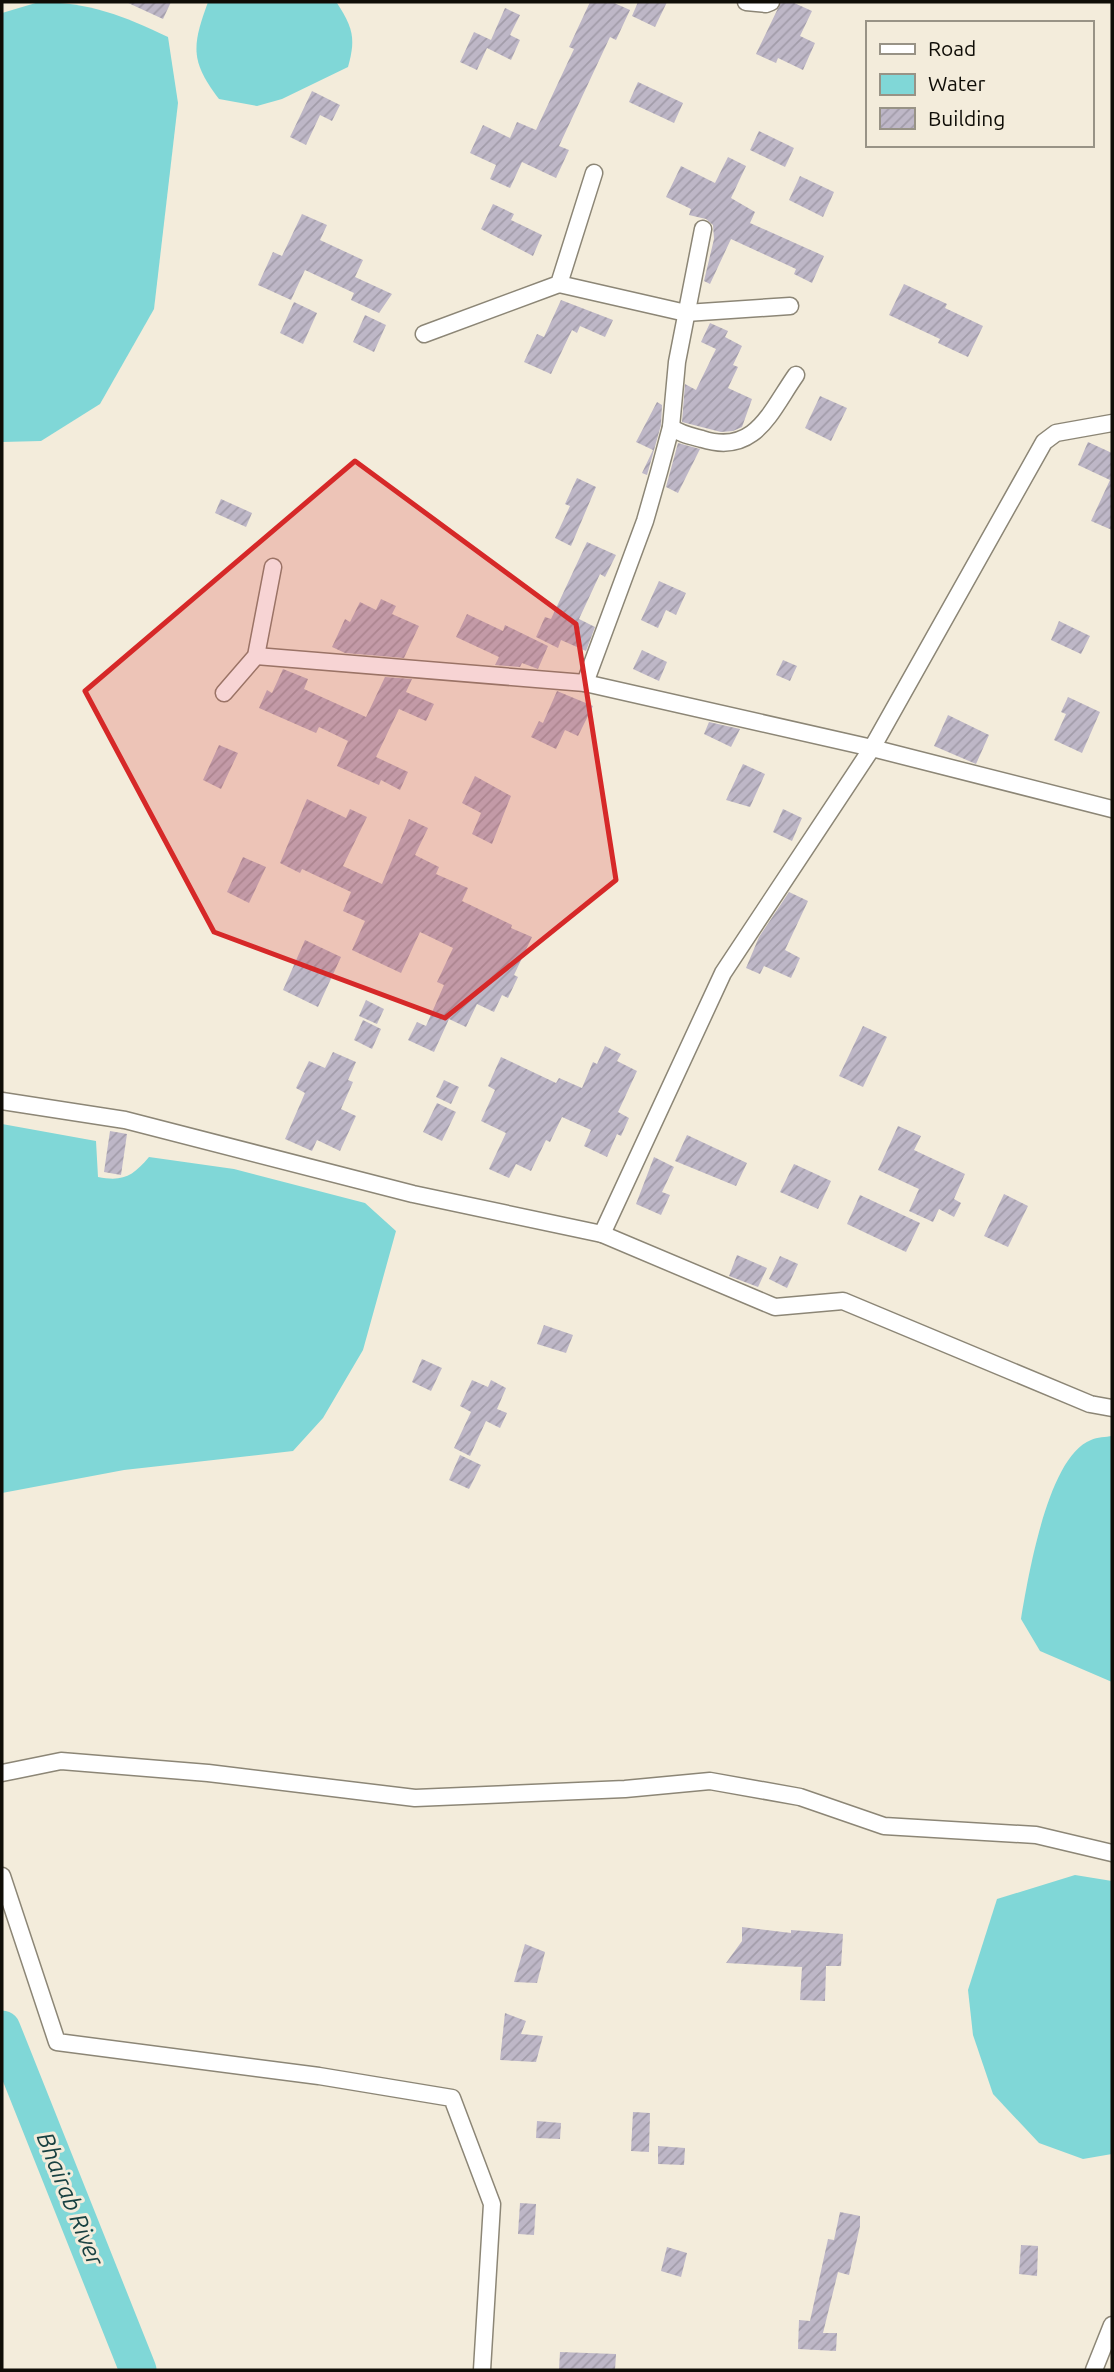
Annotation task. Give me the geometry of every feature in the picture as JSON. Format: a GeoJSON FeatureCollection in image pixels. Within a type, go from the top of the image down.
{"type":"FeatureCollection","features":[{"type":"Feature","properties":{"kind":"street"},"geometry":{"type":"LineString","coordinates":[[746,2],[771,2]]}},
{"type":"Feature","properties":{"kind":"street"},"geometry":{"type":"LineString","coordinates":[[559,284],[594,173]]}},
{"type":"Feature","properties":{"kind":"street"},"geometry":{"type":"LineString","coordinates":[[585,683],[645,521],[671,427],[686,313],[703,229]]}},
{"type":"Feature","properties":{"kind":"street"},"geometry":{"type":"LineString","coordinates":[[424,334],[559,284],[686,313],[790,306]]}},
{"type":"Feature","properties":{"kind":"street"},"geometry":{"type":"LineString","coordinates":[[671,427],[716,444],[733,444],[758,431],[796,375]]}},
{"type":"Feature","properties":{"kind":"street"},"geometry":{"type":"LineString","coordinates":[[601,1234],[723,973],[872,748],[1044,442],[1056,433],[1112,423]]}},
{"type":"Feature","properties":{"kind":"street"},"geometry":{"type":"LineString","coordinates":[[224,693],[256,656],[273,567]]}},
{"type":"Feature","properties":{"kind":"street"},"geometry":{"type":"LineString","coordinates":[[256,656],[585,683],[872,748],[1112,808]]}},
{"type":"Feature","properties":{"kind":"street"},"geometry":{"type":"LineString","coordinates":[[2,1101],[125,1121],[413,1194],[601,1234],[775,1307],[843,1301],[1090,1404],[1112,1408]]}},
{"type":"Feature","properties":{"kind":"street"},"geometry":{"type":"LineString","coordinates":[[2,1773],[61,1761],[208,1773],[415,1798],[625,1789],[710,1781],[800,1797],[884,1825],[1036,1835],[1112,1853]]}},
{"type":"Feature","properties":{"kind":"street"},"geometry":{"type":"LineString","coordinates":[[2,1875],[57,2042],[319,2076],[452,2098],[492,2204],[482,2370]]}},
{"type":"Feature","properties":{"kind":"street"},"geometry":{"type":"LineString","coordinates":[[1094,2370],[1112,2325]]}},
{"type":"Feature","properties":{"kind":"highlighted area"},"geometry":{"type":"Polygon","coordinates":[[[355,461],[576,624],[616,880],[445,1018],[214,932],[85,691],[355,461]]]}},
{"type":"Feature","properties":{"kind":"water"},"geometry":{"type":"Polygon","coordinates":[[[39,2],[74,5],[106,12],[168,37],[178,103],[154,309],[100,404],[41,441],[2,442],[2,13],[39,2]]]}},
{"type":"Feature","properties":{"kind":"water"},"geometry":{"type":"Polygon","coordinates":[[[208,2],[337,3],[352,34],[348,67],[282,99],[257,106],[219,99],[203,74],[197,53],[199,30],[208,2]]]}},
{"type":"Feature","properties":{"kind":"water"},"geometry":{"type":"Polygon","coordinates":[[[2,1124],[96,1141],[98,1177],[114,1179],[127,1176],[149,1157],[234,1169],[365,1203],[396,1231],[363,1350],[323,1418],[293,1451],[124,1470],[2,1493],[2,1124]]]}},
{"type":"Feature","properties":{"kind":"water"},"geometry":{"type":"Polygon","coordinates":[[[1112,1436],[1112,1682],[1040,1651],[1021,1619],[1042,1520],[1063,1469],[1076,1451],[1091,1440],[1112,1436]]]}},
{"type":"Feature","properties":{"kind":"water"},"geometry":{"type":"Polygon","coordinates":[[[1075,1875],[1112,1881],[1112,2154],[1083,2159],[1039,2143],[993,2094],[973,2035],[968,1990],[997,1899],[1075,1875]]]}},
{"type":"Feature","properties":{"kind":"building"},"geometry":{"type":"Polygon","coordinates":[[[126,2],[171,2],[163,19],[126,2]]]}},
{"type":"Feature","properties":{"kind":"building"},"geometry":{"type":"Polygon","coordinates":[[[590,2],[612,2],[630,10],[616,40],[610,37],[559,146],[569,150],[556,178],[522,162],[510,188],[490,179],[496,165],[470,153],[483,125],[510,138],[517,122],[536,130],[574,49],[569,47],[590,2]]]}},
{"type":"Feature","properties":{"kind":"building"},"geometry":{"type":"Polygon","coordinates":[[[638,2],[667,2],[655,27],[632,16],[638,2]]]}},
{"type":"Feature","properties":{"kind":"building"},"geometry":{"type":"Polygon","coordinates":[[[781,2],[792,2],[812,11],[800,36],[815,43],[803,70],[778,58],[776,63],[756,54],[781,2]]]}},
{"type":"Feature","properties":{"kind":"building"},"geometry":{"type":"Polygon","coordinates":[[[505,8],[520,15],[510,35],[520,40],[511,60],[487,48],[477,70],[460,62],[474,32],[491,40],[505,8]]]}},
{"type":"Feature","properties":{"kind":"building"},"geometry":{"type":"Polygon","coordinates":[[[638,82],[683,103],[674,123],[629,102],[638,82]]]}},
{"type":"Feature","properties":{"kind":"building"},"geometry":{"type":"Polygon","coordinates":[[[312,91],[340,105],[332,121],[320,115],[306,145],[290,137],[312,91]]]}},
{"type":"Feature","properties":{"kind":"building"},"geometry":{"type":"Polygon","coordinates":[[[759,131],[794,148],[785,167],[750,150],[759,131]]]}},
{"type":"Feature","properties":{"kind":"building"},"geometry":{"type":"Polygon","coordinates":[[[728,157],[746,166],[731,198],[755,212],[750,223],[824,256],[812,283],[794,274],[796,269],[731,239],[710,284],[704,281],[714,239],[713,225],[706,219],[689,215],[691,209],[666,197],[681,166],[715,183],[728,157]]]}},
{"type":"Feature","properties":{"kind":"building"},"geometry":{"type":"Polygon","coordinates":[[[800,176],[834,192],[823,217],[789,200],[800,176]]]}},
{"type":"Feature","properties":{"kind":"building"},"geometry":{"type":"Polygon","coordinates":[[[493,204],[514,214],[511,220],[542,235],[533,256],[481,229],[493,204]]]}},
{"type":"Feature","properties":{"kind":"building"},"geometry":{"type":"Polygon","coordinates":[[[302,214],[327,225],[320,240],[363,260],[355,277],[392,294],[379,313],[351,300],[354,293],[305,270],[291,300],[258,285],[273,252],[282,256],[302,214]]]}},
{"type":"Feature","properties":{"kind":"building"},"geometry":{"type":"Polygon","coordinates":[[[904,284],[947,304],[945,308],[983,326],[968,357],[938,343],[940,339],[889,315],[904,284]]]}},
{"type":"Feature","properties":{"kind":"building"},"geometry":{"type":"Polygon","coordinates":[[[561,300],[613,320],[605,337],[580,326],[577,333],[572,330],[551,374],[524,362],[537,334],[544,337],[561,300]]]}},
{"type":"Feature","properties":{"kind":"building"},"geometry":{"type":"Polygon","coordinates":[[[294,302],[317,313],[303,344],[280,333],[294,302]]]}},
{"type":"Feature","properties":{"kind":"building"},"geometry":{"type":"Polygon","coordinates":[[[365,315],[386,325],[374,352],[353,342],[365,315]]]}},
{"type":"Feature","properties":{"kind":"building"},"geometry":{"type":"Polygon","coordinates":[[[710,323],[728,331],[725,337],[742,346],[733,365],[738,367],[728,388],[752,399],[742,427],[733,431],[721,432],[682,422],[685,384],[696,390],[716,349],[701,342],[710,323]]]}},
{"type":"Feature","properties":{"kind":"building"},"geometry":{"type":"Polygon","coordinates":[[[820,396],[847,408],[831,441],[805,428],[820,396]]]}},
{"type":"Feature","properties":{"kind":"building"},"geometry":{"type":"Polygon","coordinates":[[[657,402],[662,405],[661,425],[647,475],[642,473],[653,450],[636,442],[657,402]]]}},
{"type":"Feature","properties":{"kind":"building"},"geometry":{"type":"Polygon","coordinates":[[[1088,442],[1112,453],[1112,530],[1091,521],[1110,480],[1078,465],[1088,442]]]}},
{"type":"Feature","properties":{"kind":"building"},"geometry":{"type":"Polygon","coordinates":[[[678,443],[700,449],[678,493],[666,487],[678,443]]]}},
{"type":"Feature","properties":{"kind":"building"},"geometry":{"type":"Polygon","coordinates":[[[577,478],[596,487],[571,546],[555,538],[570,506],[565,504],[577,478]]]}},
{"type":"Feature","properties":{"kind":"building"},"geometry":{"type":"Polygon","coordinates":[[[221,499],[252,513],[246,527],[215,513],[221,499]]]}},
{"type":"Feature","properties":{"kind":"building"},"geometry":{"type":"Polygon","coordinates":[[[587,542],[616,555],[605,577],[600,574],[579,619],[595,627],[586,651],[561,640],[558,648],[536,637],[545,617],[551,619],[587,542]]]}},
{"type":"Feature","properties":{"kind":"building"},"geometry":{"type":"Polygon","coordinates":[[[659,581],[686,593],[676,615],[666,610],[658,628],[641,620],[659,581]]]}},
{"type":"Feature","properties":{"kind":"building"},"geometry":{"type":"Polygon","coordinates":[[[381,599],[396,606],[392,614],[419,626],[404,658],[345,653],[332,647],[345,619],[350,622],[360,602],[376,610],[381,599]]]}},
{"type":"Feature","properties":{"kind":"building"},"geometry":{"type":"Polygon","coordinates":[[[467,614],[503,631],[505,625],[548,646],[538,669],[522,663],[520,667],[495,665],[499,657],[456,637],[467,614]]]}},
{"type":"Feature","properties":{"kind":"building"},"geometry":{"type":"Polygon","coordinates":[[[1059,621],[1090,636],[1081,654],[1051,640],[1059,621]]]}},
{"type":"Feature","properties":{"kind":"building"},"geometry":{"type":"Polygon","coordinates":[[[642,650],[667,662],[659,681],[633,669],[642,650]]]}},
{"type":"Feature","properties":{"kind":"building"},"geometry":{"type":"Polygon","coordinates":[[[783,660],[797,666],[790,681],[776,675],[783,660]]]}},
{"type":"Feature","properties":{"kind":"building"},"geometry":{"type":"Polygon","coordinates":[[[283,669],[308,679],[304,689],[366,717],[385,677],[412,679],[406,692],[434,704],[426,721],[399,709],[376,757],[408,772],[400,790],[381,780],[379,785],[337,766],[348,741],[319,727],[316,733],[259,708],[267,690],[272,693],[283,669]]]}},
{"type":"Feature","properties":{"kind":"building"},"geometry":{"type":"Polygon","coordinates":[[[557,691],[593,706],[578,736],[565,730],[556,749],[531,737],[539,721],[543,723],[557,691]]]}},
{"type":"Feature","properties":{"kind":"building"},"geometry":{"type":"Polygon","coordinates":[[[1068,697],[1100,712],[1082,753],[1054,740],[1066,714],[1061,712],[1068,697]]]}},
{"type":"Feature","properties":{"kind":"building"},"geometry":{"type":"Polygon","coordinates":[[[948,715],[989,735],[976,764],[934,746],[948,715]]]}},
{"type":"Feature","properties":{"kind":"building"},"geometry":{"type":"Polygon","coordinates":[[[709,722],[740,729],[731,747],[704,734],[709,722]]]}},
{"type":"Feature","properties":{"kind":"building"},"geometry":{"type":"Polygon","coordinates":[[[219,745],[238,753],[221,789],[203,780],[219,745]]]}},
{"type":"Feature","properties":{"kind":"building"},"geometry":{"type":"Polygon","coordinates":[[[743,764],[765,774],[750,807],[726,800],[743,764]]]}},
{"type":"Feature","properties":{"kind":"building"},"geometry":{"type":"Polygon","coordinates":[[[475,776],[511,796],[492,844],[472,834],[481,813],[462,803],[475,776]]]}},
{"type":"Feature","properties":{"kind":"building"},"geometry":{"type":"Polygon","coordinates":[[[307,799],[346,818],[350,809],[367,817],[343,866],[382,884],[409,819],[428,828],[415,855],[439,867],[436,874],[468,888],[462,901],[532,937],[514,975],[518,977],[508,998],[502,995],[494,1012],[477,1004],[466,1027],[449,1019],[434,1052],[408,1040],[417,1022],[426,1026],[444,985],[437,982],[453,948],[420,932],[401,973],[352,950],[365,921],[343,911],[351,892],[302,869],[300,873],[280,863],[307,799]]]}},
{"type":"Feature","properties":{"kind":"building"},"geometry":{"type":"Polygon","coordinates":[[[783,809],[802,818],[792,841],[773,832],[783,809]]]}},
{"type":"Feature","properties":{"kind":"building"},"geometry":{"type":"Polygon","coordinates":[[[243,857],[266,867],[249,903],[227,892],[243,857]]]}},
{"type":"Feature","properties":{"kind":"building"},"geometry":{"type":"Polygon","coordinates":[[[789,892],[808,901],[785,950],[800,958],[791,978],[764,966],[760,974],[746,968],[759,937],[789,892]]]}},
{"type":"Feature","properties":{"kind":"building"},"geometry":{"type":"Polygon","coordinates":[[[305,940],[341,957],[318,1007],[283,990],[305,940]]]}},
{"type":"Feature","properties":{"kind":"building"},"geometry":{"type":"Polygon","coordinates":[[[366,1000],[384,1009],[377,1024],[359,1016],[366,1000]]]}},
{"type":"Feature","properties":{"kind":"building"},"geometry":{"type":"Polygon","coordinates":[[[363,1020],[381,1029],[372,1049],[354,1040],[363,1020]]]}},
{"type":"Feature","properties":{"kind":"building"},"geometry":{"type":"Polygon","coordinates":[[[863,1026],[887,1037],[863,1087],[839,1076],[863,1026]]]}},
{"type":"Feature","properties":{"kind":"building"},"geometry":{"type":"Polygon","coordinates":[[[605,1046],[621,1054],[617,1061],[637,1071],[618,1112],[629,1118],[621,1136],[617,1134],[607,1157],[584,1146],[591,1130],[562,1117],[550,1142],[546,1140],[531,1171],[516,1164],[509,1178],[489,1169],[506,1133],[481,1121],[495,1090],[488,1086],[501,1057],[556,1083],[559,1078],[582,1088],[593,1062],[597,1064],[605,1046]]]}},
{"type":"Feature","properties":{"kind":"building"},"geometry":{"type":"Polygon","coordinates":[[[333,1052],[356,1062],[348,1080],[353,1082],[341,1109],[356,1116],[340,1151],[317,1140],[312,1151],[285,1139],[305,1093],[296,1088],[309,1061],[325,1068],[333,1052]]]}},
{"type":"Feature","properties":{"kind":"building"},"geometry":{"type":"Polygon","coordinates":[[[444,1080],[459,1087],[451,1104],[436,1097],[444,1080]]]}},
{"type":"Feature","properties":{"kind":"building"},"geometry":{"type":"Polygon","coordinates":[[[437,1103],[456,1112],[442,1141],[423,1132],[437,1103]]]}},
{"type":"Feature","properties":{"kind":"building"},"geometry":{"type":"Polygon","coordinates":[[[898,1126],[921,1136],[914,1150],[965,1174],[954,1199],[961,1203],[954,1217],[939,1209],[933,1222],[909,1211],[919,1189],[878,1170],[898,1126]]]}},
{"type":"Feature","properties":{"kind":"building"},"geometry":{"type":"Polygon","coordinates":[[[110,1131],[127,1134],[121,1175],[104,1172],[110,1131]]]}},
{"type":"Feature","properties":{"kind":"building"},"geometry":{"type":"Polygon","coordinates":[[[687,1135],[747,1163],[736,1186],[675,1161],[687,1135]]]}},
{"type":"Feature","properties":{"kind":"building"},"geometry":{"type":"Polygon","coordinates":[[[654,1157],[674,1167],[662,1192],[670,1195],[661,1215],[636,1204],[654,1157]]]}},
{"type":"Feature","properties":{"kind":"building"},"geometry":{"type":"Polygon","coordinates":[[[794,1164],[831,1181],[818,1209],[780,1192],[794,1164]]]}},
{"type":"Feature","properties":{"kind":"building"},"geometry":{"type":"Polygon","coordinates":[[[1004,1194],[1028,1206],[1008,1247],[984,1236],[1004,1194]]]}},
{"type":"Feature","properties":{"kind":"building"},"geometry":{"type":"Polygon","coordinates":[[[860,1195],[920,1223],[906,1252],[847,1224],[860,1195]]]}},
{"type":"Feature","properties":{"kind":"building"},"geometry":{"type":"Polygon","coordinates":[[[737,1255],[767,1268],[758,1287],[729,1276],[737,1255]]]}},
{"type":"Feature","properties":{"kind":"building"},"geometry":{"type":"Polygon","coordinates":[[[780,1256],[798,1264],[787,1288],[769,1279],[780,1256]]]}},
{"type":"Feature","properties":{"kind":"building"},"geometry":{"type":"Polygon","coordinates":[[[544,1325],[573,1335],[566,1353],[537,1344],[544,1325]]]}},
{"type":"Feature","properties":{"kind":"building"},"geometry":{"type":"Polygon","coordinates":[[[422,1359],[442,1368],[431,1391],[412,1382],[422,1359]]]}},
{"type":"Feature","properties":{"kind":"building"},"geometry":{"type":"Polygon","coordinates":[[[472,1380],[488,1387],[491,1380],[506,1388],[497,1409],[507,1413],[500,1428],[486,1421],[470,1456],[454,1448],[471,1412],[460,1406],[472,1380]]]}},
{"type":"Feature","properties":{"kind":"building"},"geometry":{"type":"Polygon","coordinates":[[[460,1455],[481,1465],[469,1489],[449,1480],[460,1455]]]}},
{"type":"Feature","properties":{"kind":"building"},"geometry":{"type":"Polygon","coordinates":[[[742,1927],[791,1933],[791,1930],[843,1934],[841,1966],[826,1966],[825,2001],[800,2000],[802,1967],[726,1963],[742,1941],[742,1927]]]}},
{"type":"Feature","properties":{"kind":"building"},"geometry":{"type":"Polygon","coordinates":[[[525,1944],[545,1952],[537,1983],[514,1982],[525,1944]]]}},
{"type":"Feature","properties":{"kind":"building"},"geometry":{"type":"Polygon","coordinates":[[[505,2013],[526,2021],[521,2034],[543,2036],[536,2062],[500,2060],[505,2013]]]}},
{"type":"Feature","properties":{"kind":"building"},"geometry":{"type":"Polygon","coordinates":[[[633,2112],[650,2113],[649,2152],[631,2151],[633,2112]]]}},
{"type":"Feature","properties":{"kind":"building"},"geometry":{"type":"Polygon","coordinates":[[[537,2121],[561,2123],[560,2139],[536,2138],[537,2121]]]}},
{"type":"Feature","properties":{"kind":"building"},"geometry":{"type":"Polygon","coordinates":[[[658,2146],[685,2148],[684,2165],[658,2164],[658,2146]]]}},
{"type":"Feature","properties":{"kind":"building"},"geometry":{"type":"Polygon","coordinates":[[[520,2203],[536,2204],[534,2235],[518,2234],[520,2203]]]}},
{"type":"Feature","properties":{"kind":"building"},"geometry":{"type":"Polygon","coordinates":[[[840,2212],[860,2216],[860,2226],[849,2275],[838,2272],[823,2333],[837,2333],[836,2351],[798,2349],[799,2320],[810,2321],[828,2239],[834,2240],[840,2212]]]}},
{"type":"Feature","properties":{"kind":"building"},"geometry":{"type":"Polygon","coordinates":[[[1021,2245],[1038,2246],[1037,2276],[1019,2274],[1021,2245]]]}},
{"type":"Feature","properties":{"kind":"building"},"geometry":{"type":"Polygon","coordinates":[[[667,2247],[687,2253],[681,2277],[661,2271],[667,2247]]]}},
{"type":"Feature","properties":{"kind":"building"},"geometry":{"type":"Polygon","coordinates":[[[560,2352],[616,2354],[615,2370],[559,2370],[560,2352]]]}},
{"type":"Feature","properties":{"kind":"waterway","name":"Bhairab River"},"geometry":{"type":"LineString","coordinates":[[2,2029],[138,2370]]}}]}
